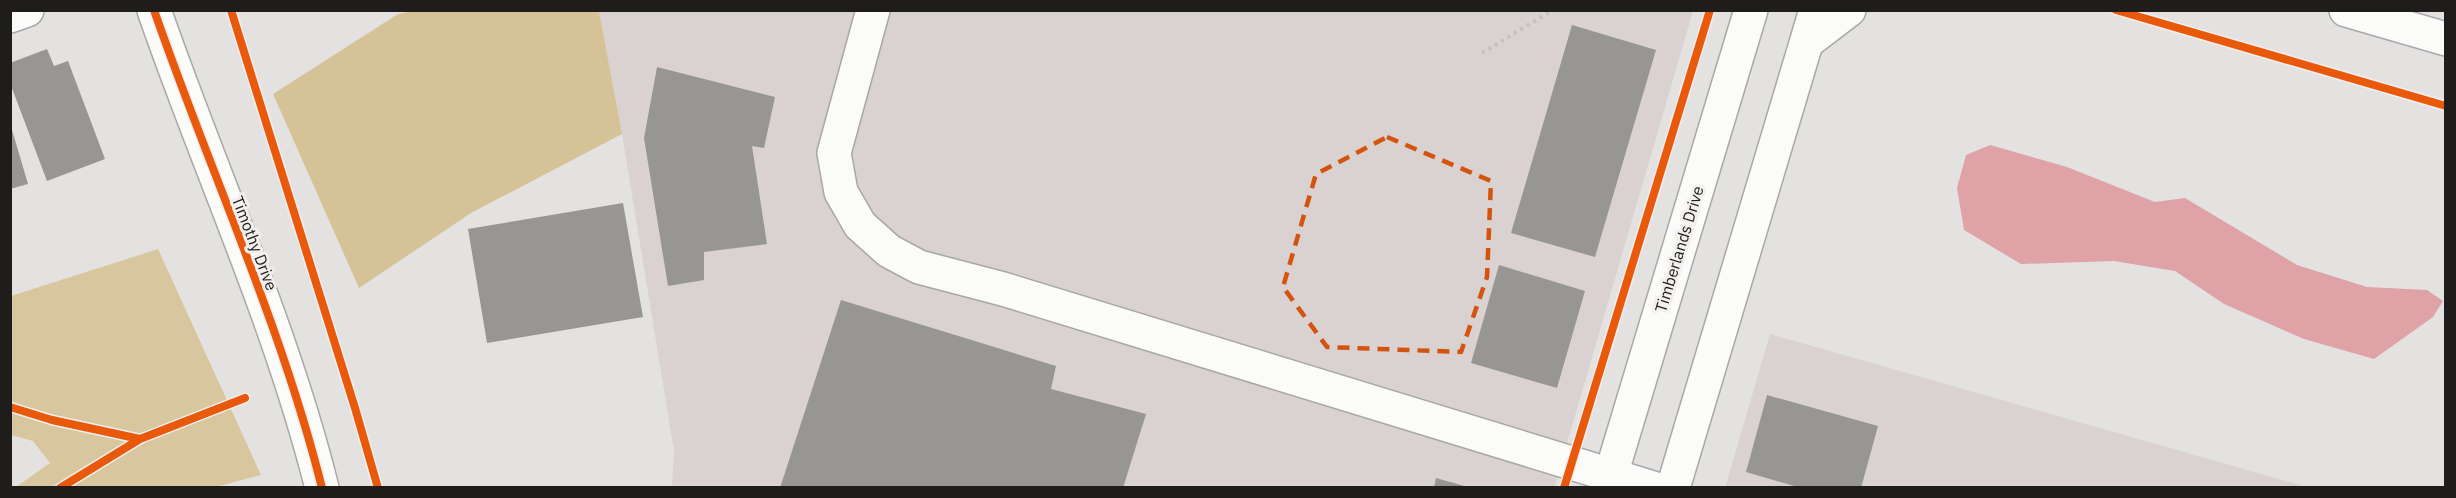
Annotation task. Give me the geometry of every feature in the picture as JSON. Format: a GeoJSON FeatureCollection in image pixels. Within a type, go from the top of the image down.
{"type":"FeatureCollection","features":[{"type":"Feature","properties":{"kind":"street"},"geometry":{"type":"LineString","coordinates":[[10,16],[27,10]]}},
{"type":"Feature","properties":{"kind":"street","name":"Timothy Drive"},"geometry":{"type":"LineString","coordinates":[[154,10],[287,371],[313,450],[322,488]]}},
{"type":"Feature","properties":{"kind":"street"},"geometry":{"type":"LineString","coordinates":[[873,10],[834,153],[841,192],[860,225],[889,251],[919,267],[1003,289],[1609,481],[1653,488]]}},
{"type":"Feature","properties":{"kind":"street","name":"Timberlands Drive"},"geometry":{"type":"LineString","coordinates":[[1609,481],[1751,10]]}},
{"type":"Feature","properties":{"kind":"street"},"geometry":{"type":"LineString","coordinates":[[1673,488],[1816,10]]}},
{"type":"Feature","properties":{"kind":"street"},"geometry":{"type":"LineString","coordinates":[[1807,42],[1850,10]]}},
{"type":"Feature","properties":{"kind":"street"},"geometry":{"type":"LineString","coordinates":[[2346,10],[2445,39]]}},
{"type":"Feature","properties":{"kind":"path"},"geometry":{"type":"LineString","coordinates":[[1482,53],[1553,10]]}},
{"type":"Feature","properties":{"kind":"highlighted area"},"geometry":{"type":"Polygon","coordinates":[[[1387,137],[1491,181],[1487,277],[1461,352],[1327,347],[1283,287],[1316,174],[1387,137]]]}},
{"type":"Feature","properties":{"kind":"shaded area"},"geometry":{"type":"Polygon","coordinates":[[[413,11],[599,11],[622,134],[471,213],[359,288],[273,94],[398,14],[413,11]]]}},
{"type":"Feature","properties":{"kind":"shaded area"},"geometry":{"type":"Polygon","coordinates":[[[599,11],[1693,11],[1554,488],[672,487],[674,451],[622,134],[599,11]]]}},
{"type":"Feature","properties":{"kind":"shaded area"},"geometry":{"type":"Polygon","coordinates":[[[1990,145],[2067,167],[2155,202],[2185,198],[2297,265],[2367,287],[2427,290],[2443,301],[2433,317],[2374,359],[2304,339],[2224,304],[2175,271],[2114,261],[2021,264],[1964,230],[1957,188],[1966,155],[1990,145]]]}},
{"type":"Feature","properties":{"kind":"shaded area"},"geometry":{"type":"Polygon","coordinates":[[[158,249],[261,475],[216,487],[16,487],[50,463],[33,441],[11,435],[11,296],[158,249]]]}},
{"type":"Feature","properties":{"kind":"shaded area"},"geometry":{"type":"Polygon","coordinates":[[[1770,334],[2307,487],[1725,488],[1770,334]]]}},
{"type":"Feature","properties":{"kind":"building"},"geometry":{"type":"Polygon","coordinates":[[[1572,25],[1656,50],[1595,257],[1511,233],[1572,25]]]}},
{"type":"Feature","properties":{"kind":"building"},"geometry":{"type":"Polygon","coordinates":[[[47,49],[54,66],[68,61],[105,159],[47,181],[10,83],[10,63],[47,49]]]}},
{"type":"Feature","properties":{"kind":"building"},"geometry":{"type":"Polygon","coordinates":[[[657,67],[775,97],[764,148],[752,146],[767,244],[704,252],[704,280],[668,286],[644,138],[657,67]]]}},
{"type":"Feature","properties":{"kind":"building"},"geometry":{"type":"Polygon","coordinates":[[[10,123],[28,184],[10,189],[10,123]]]}},
{"type":"Feature","properties":{"kind":"building"},"geometry":{"type":"Polygon","coordinates":[[[623,203],[643,317],[487,343],[468,229],[623,203]]]}},
{"type":"Feature","properties":{"kind":"building"},"geometry":{"type":"Polygon","coordinates":[[[1499,265],[1585,291],[1557,388],[1471,363],[1499,265]]]}},
{"type":"Feature","properties":{"kind":"building"},"geometry":{"type":"Polygon","coordinates":[[[841,300],[1056,366],[1051,389],[1146,414],[1123,488],[780,488],[841,300]]]}},
{"type":"Feature","properties":{"kind":"building"},"geometry":{"type":"Polygon","coordinates":[[[1767,395],[1878,426],[1861,488],[1801,488],[1746,472],[1767,395]]]}},
{"type":"Feature","properties":{"kind":"building"},"geometry":{"type":"Polygon","coordinates":[[[1436,478],[1468,487],[1468,488],[1434,488],[1436,478]]]}},
{"type":"Feature","properties":{"kind":"cycle path"},"geometry":{"type":"LineString","coordinates":[[154,10],[286,366],[322,488]]}},
{"type":"Feature","properties":{"kind":"cycle path"},"geometry":{"type":"LineString","coordinates":[[231,10],[378,488]]}},
{"type":"Feature","properties":{"kind":"cycle path"},"geometry":{"type":"LineString","coordinates":[[1564,488],[1710,10]]}},
{"type":"Feature","properties":{"kind":"cycle path"},"geometry":{"type":"LineString","coordinates":[[2116,10],[2446,106]]}},
{"type":"Feature","properties":{"kind":"cycle path"},"geometry":{"type":"LineString","coordinates":[[60,488],[140,439],[245,398]]}},
{"type":"Feature","properties":{"kind":"cycle path"},"geometry":{"type":"LineString","coordinates":[[10,407],[52,420],[140,439]]}}]}
